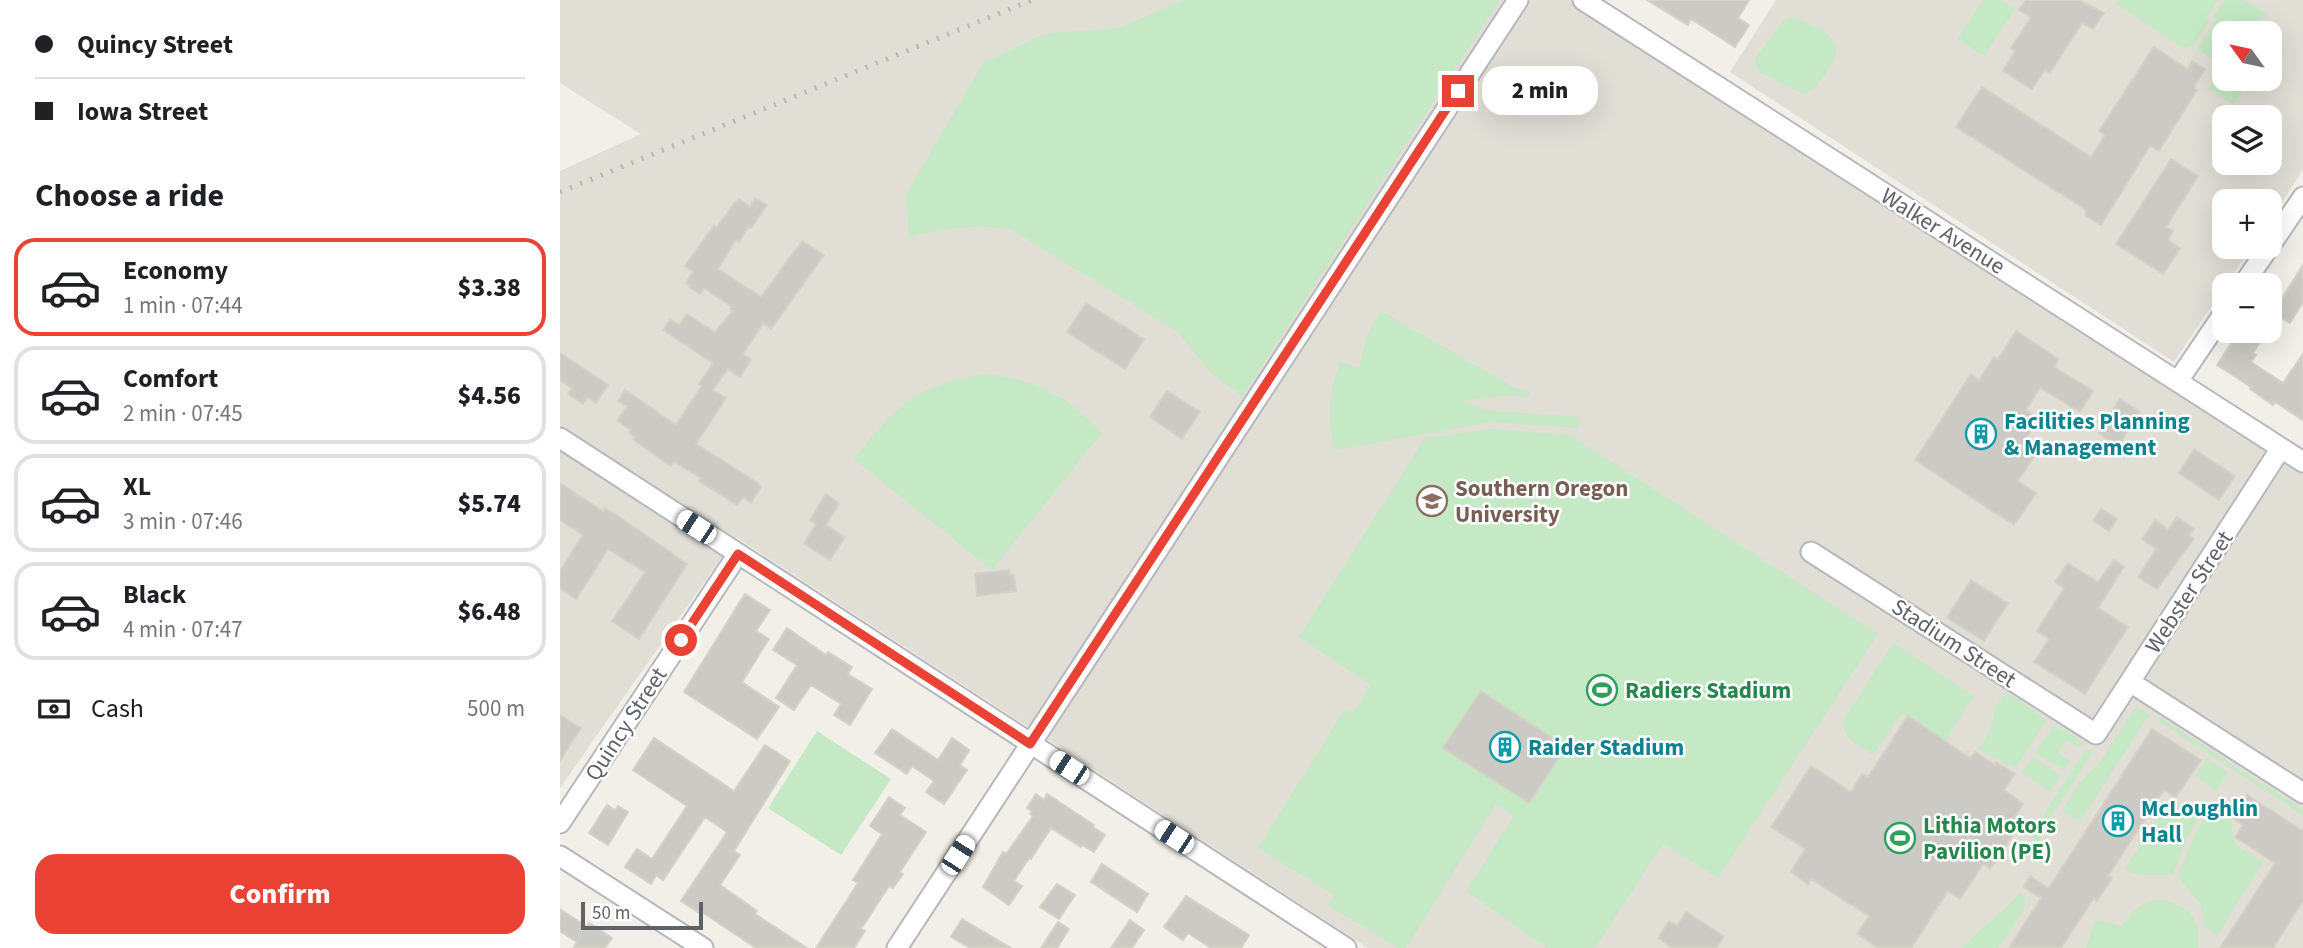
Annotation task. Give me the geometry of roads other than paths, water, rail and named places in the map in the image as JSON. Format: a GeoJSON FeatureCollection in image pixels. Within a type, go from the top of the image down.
{"type":"FeatureCollection","features":[{"type":"Feature","properties":{"kind":"street"},"geometry":{"type":"LineString","coordinates":[[901,946],[1030,744],[1518,0]]}},
{"type":"Feature","properties":{"kind":"street","name":"Walker Avenue"},"geometry":{"type":"LineString","coordinates":[[1583,0],[2303,462]]}},
{"type":"Feature","properties":{"kind":"street"},"geometry":{"type":"LineString","coordinates":[[2282,228],[2303,197]]}},
{"type":"Feature","properties":{"kind":"street"},"geometry":{"type":"LineString","coordinates":[[2178,382],[2212,331]]}},
{"type":"Feature","properties":{"kind":"street"},"geometry":{"type":"LineString","coordinates":[[560,438],[1346,948]]}},
{"type":"Feature","properties":{"kind":"street","name":"Webster Street"},"geometry":{"type":"LineString","coordinates":[[2096,734],[2281,448]]}},
{"type":"Feature","properties":{"kind":"street","name":"Stadium Street"},"geometry":{"type":"LineString","coordinates":[[1811,552],[2096,734]]}},
{"type":"Feature","properties":{"kind":"street","name":"Quincy Street"},"geometry":{"type":"LineString","coordinates":[[560,823],[738,554]]}},
{"type":"Feature","properties":{"kind":"street"},"geometry":{"type":"LineString","coordinates":[[2130,682],[2303,793]]}},
{"type":"Feature","properties":{"kind":"street"},"geometry":{"type":"LineString","coordinates":[[560,856],[704,948]]}},
{"type":"Feature","properties":{"kind":"railway"},"geometry":{"type":"LineString","coordinates":[[560,192],[1032,0]]}},
{"type":"Feature","properties":{"kind":"place","name":"Facilities Planning & Management"},"geometry":{"type":"Point","coordinates":[1981,434]}},
{"type":"Feature","properties":{"kind":"place","name":"Southern Oregon University"},"geometry":{"type":"Point","coordinates":[1432,501]}},
{"type":"Feature","properties":{"kind":"place","name":"Radiers Stadium"},"geometry":{"type":"Point","coordinates":[1602,690]}},
{"type":"Feature","properties":{"kind":"place","name":"Raider Stadium"},"geometry":{"type":"Point","coordinates":[1505,747]}},
{"type":"Feature","properties":{"kind":"place","name":"McLoughlin Hall"},"geometry":{"type":"Point","coordinates":[2118,821]}},
{"type":"Feature","properties":{"kind":"place","name":"Lithia Motors Pavilion (PE)"},"geometry":{"type":"Point","coordinates":[1900,838]}}]}
